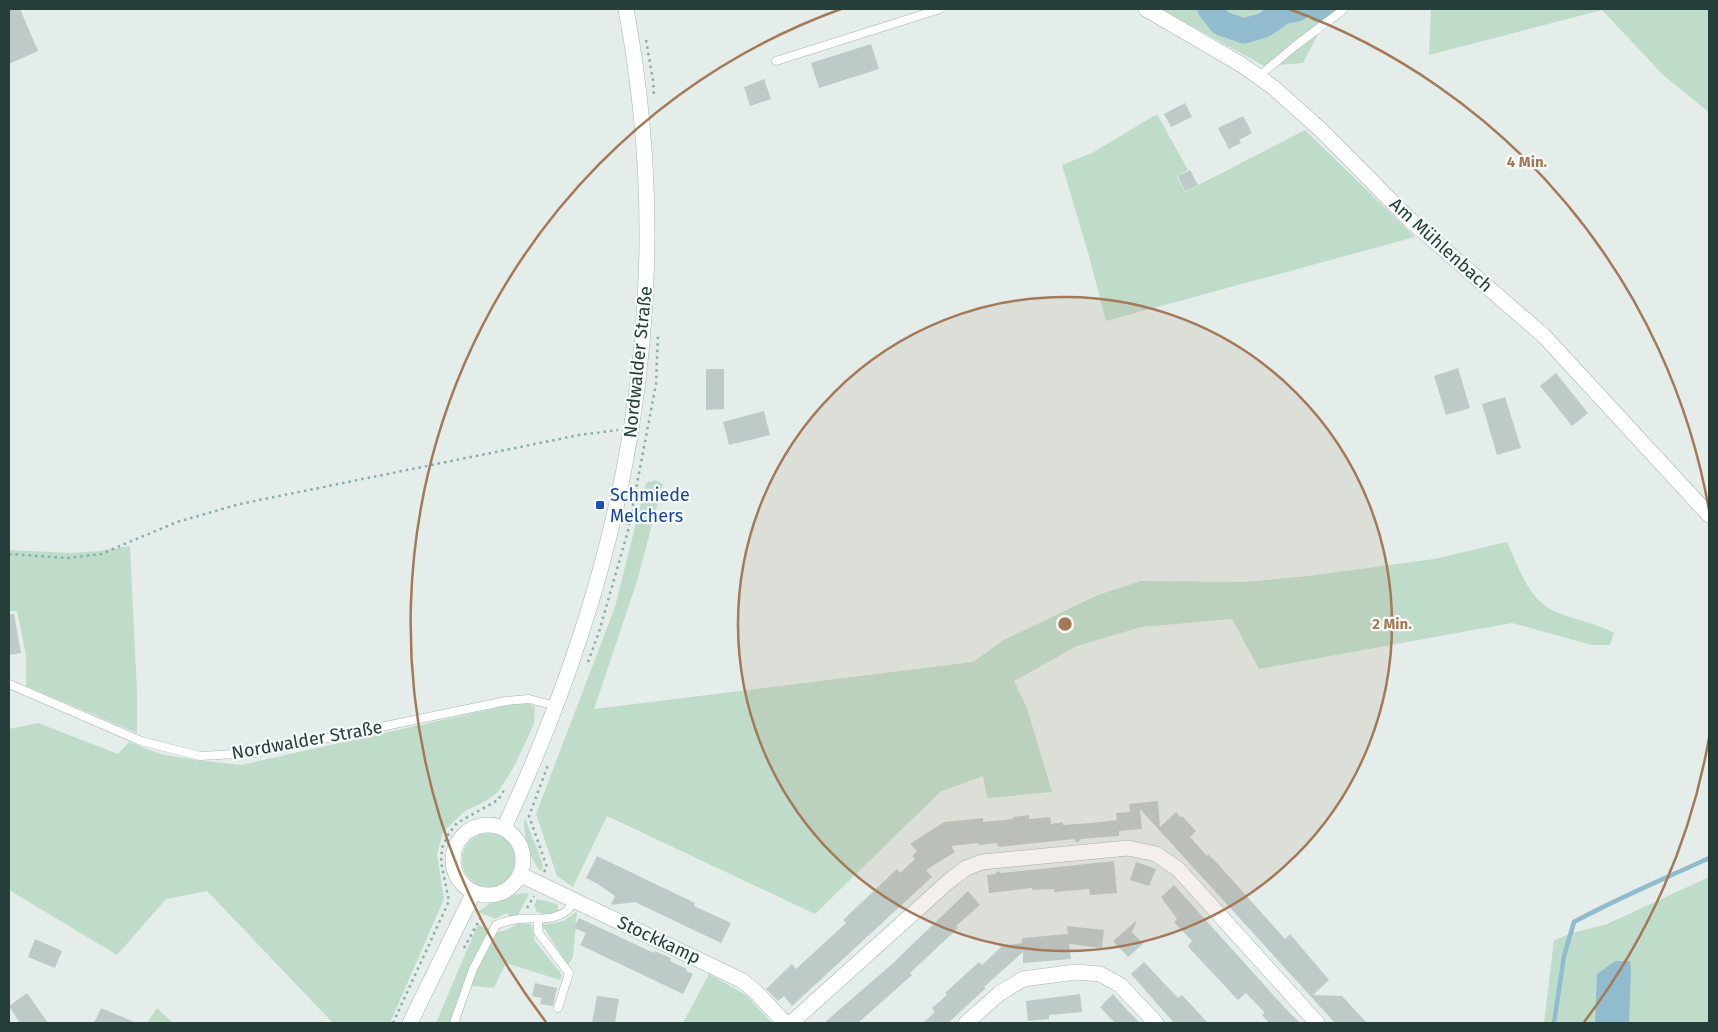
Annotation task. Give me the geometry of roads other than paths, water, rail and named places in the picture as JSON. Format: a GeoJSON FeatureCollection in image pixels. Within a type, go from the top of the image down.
{"type":"FeatureCollection","features":[{"type":"Feature","properties":{"kind":"street","name":"Nordwalder Straße"},"geometry":{"type":"LineString","coordinates":[[504,828],[537,756],[580,638],[602,564],[622,484],[633,428],[644,326],[648,214],[641,108],[626,9]]}},
{"type":"Feature","properties":{"kind":"street","name":"Am Mühlenbach"},"geometry":{"type":"LineString","coordinates":[[1146,9],[1242,65],[1274,88],[1321,130],[1410,220],[1544,336],[1709,516]]}},
{"type":"Feature","properties":{"kind":"street"},"geometry":{"type":"LineString","coordinates":[[488,824],[504,828],[514,834],[524,853],[521,875],[506,891],[495,895],[484,895],[474,892],[464,886],[457,877],[453,855],[456,844],[472,828],[488,824]]}},
{"type":"Feature","properties":{"kind":"street"},"geometry":{"type":"LineString","coordinates":[[791,1023],[949,881],[966,868],[982,862],[1128,848],[1156,854],[1178,869],[1317,1023]]}},
{"type":"Feature","properties":{"kind":"street","name":"Stockkamp"},"geometry":{"type":"LineString","coordinates":[[521,875],[741,980],[754,990],[785,1023]]}},
{"type":"Feature","properties":{"kind":"street"},"geometry":{"type":"LineString","coordinates":[[410,1023],[474,892]]}},
{"type":"Feature","properties":{"kind":"street"},"geometry":{"type":"LineString","coordinates":[[966,1023],[1000,993],[1024,979],[1076,972],[1100,974],[1120,985],[1156,1023]]}},
{"type":"Feature","properties":{"kind":"lane"},"geometry":{"type":"LineString","coordinates":[[776,61],[940,9]]}},
{"type":"Feature","properties":{"kind":"lane"},"geometry":{"type":"LineString","coordinates":[[1258,77],[1343,10]]}},
{"type":"Feature","properties":{"kind":"lane","name":"Nordwalder Straße"},"geometry":{"type":"LineString","coordinates":[[9,684],[141,741],[200,756],[255,753],[515,700],[529,699],[556,706]]}},
{"type":"Feature","properties":{"kind":"lane"},"geometry":{"type":"LineString","coordinates":[[454,1023],[472,969],[496,925],[521,918],[538,920],[557,916],[566,912],[575,900]]}},
{"type":"Feature","properties":{"kind":"lane"},"geometry":{"type":"LineString","coordinates":[[538,920],[538,932],[569,973],[558,1008]]}},
{"type":"Feature","properties":{"kind":"water"},"geometry":{"type":"Polygon","coordinates":[[[1615,961],[1630,961],[1629,1023],[1595,1023],[1597,974],[1615,961]]]}},
{"type":"Feature","properties":{"kind":"waterway"},"geometry":{"type":"LineString","coordinates":[[1210,9],[1221,23],[1244,31],[1264,25],[1283,12],[1297,9]]}},
{"type":"Feature","properties":{"kind":"waterway"},"geometry":{"type":"LineString","coordinates":[[1318,9],[1326,12],[1326,9]]}},
{"type":"Feature","properties":{"kind":"waterway"},"geometry":{"type":"LineString","coordinates":[[1554,1023],[1564,956],[1574,922],[1709,858]]}},
{"type":"Feature","properties":{"kind":"place","name":"Schmiede Melchers"},"geometry":{"type":"Point","coordinates":[600,505]}}]}
